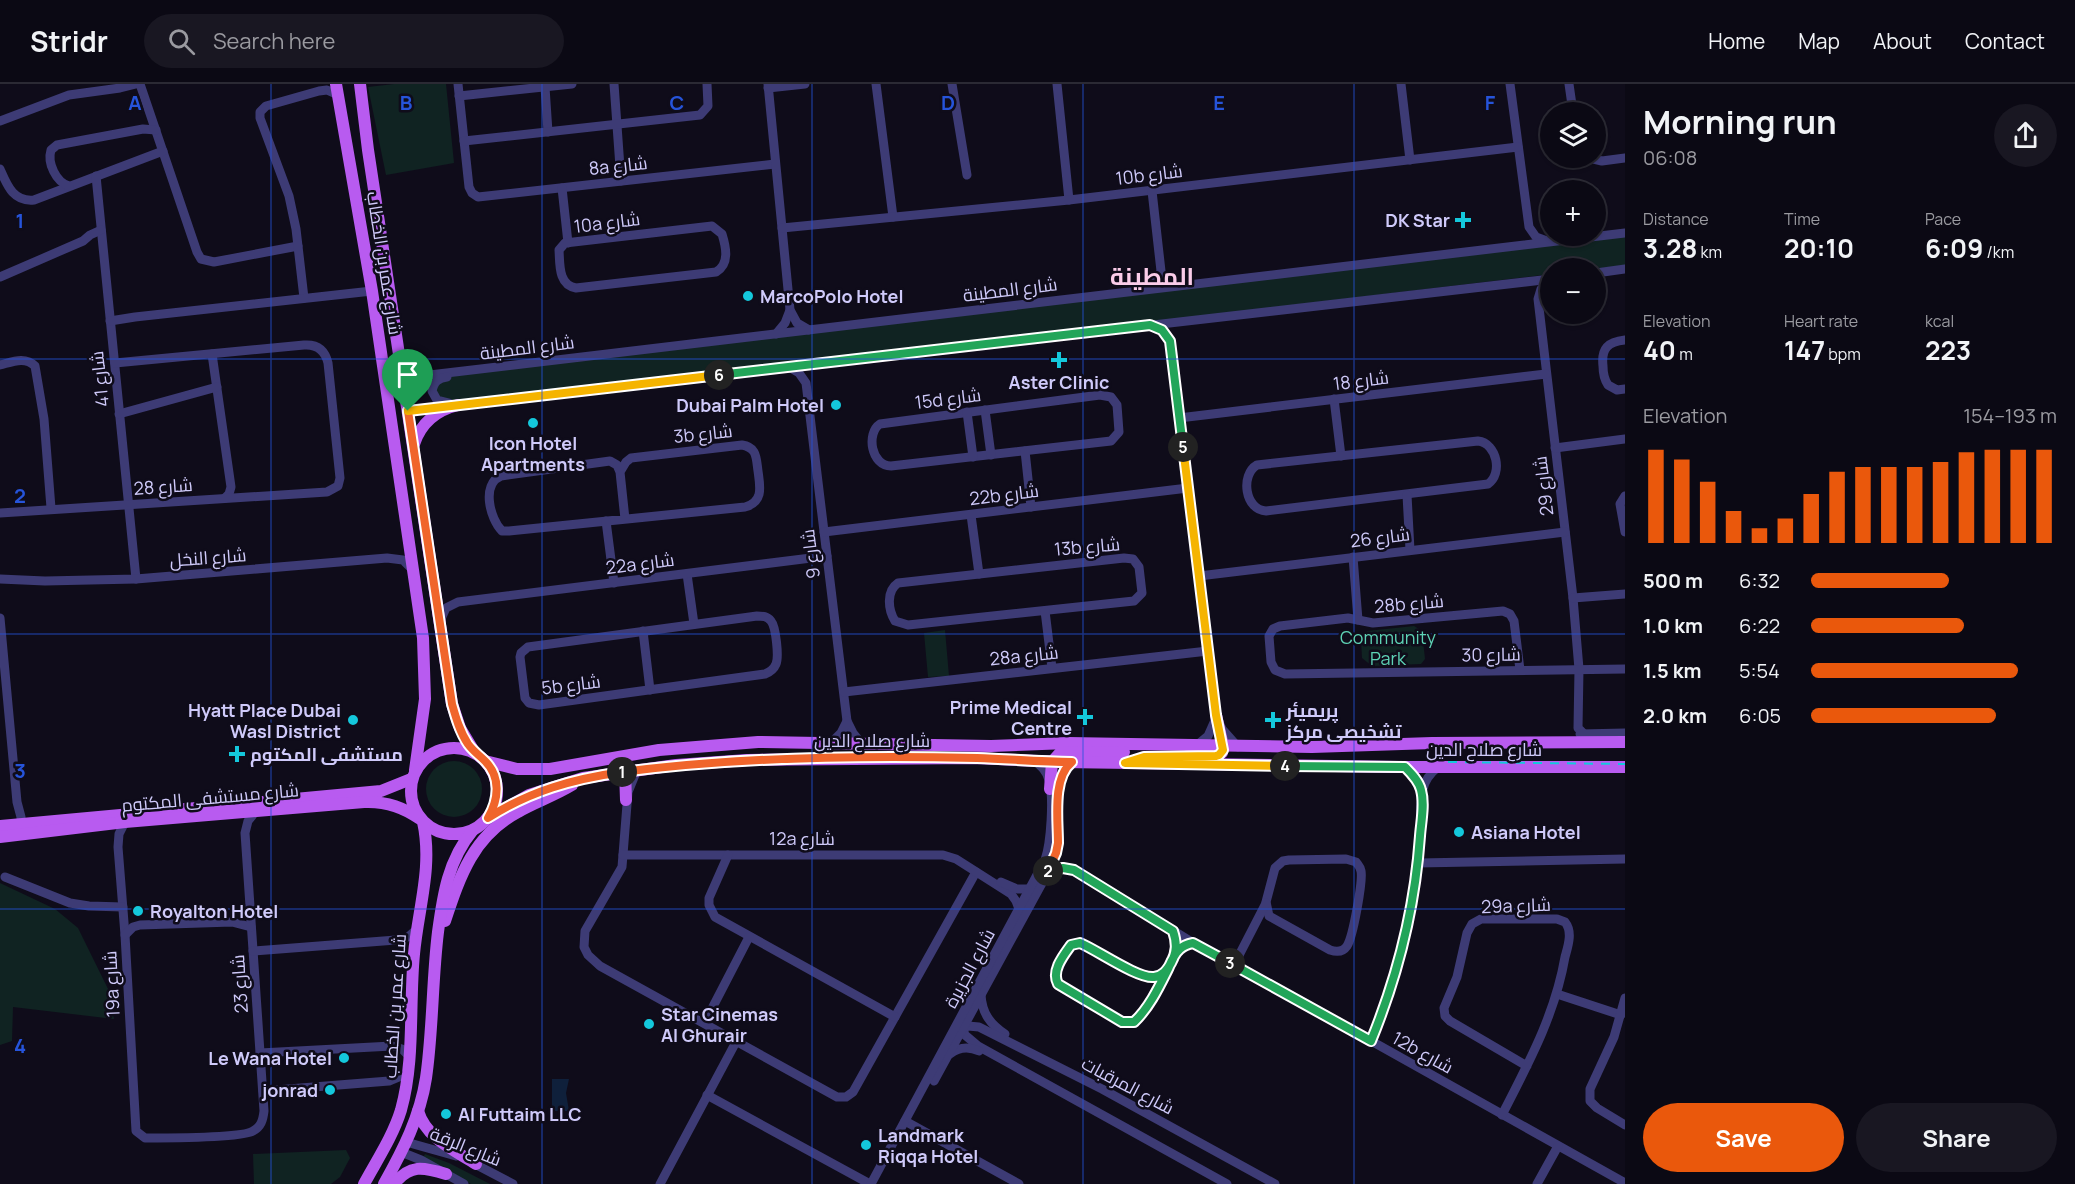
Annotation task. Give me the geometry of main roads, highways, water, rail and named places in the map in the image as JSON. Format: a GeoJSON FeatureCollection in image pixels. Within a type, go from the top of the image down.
{"type":"FeatureCollection","features":[{"type":"Feature","properties":{"kind":"main road"},"geometry":{"type":"LineString","coordinates":[[351,84],[364,122]]}},
{"type":"Feature","properties":{"kind":"main road","name":"شارع عمر بن الخطاب"},"geometry":{"type":"LineString","coordinates":[[360,84],[452,704],[460,728],[480,757]]}},
{"type":"Feature","properties":{"kind":"main road","name":"شارع عمر بن الخطاب"},"geometry":{"type":"LineString","coordinates":[[337,90],[372,291],[423,638],[425,679],[423,720],[413,775]]}},
{"type":"Feature","properties":{"kind":"main road"},"geometry":{"type":"LineString","coordinates":[[381,349],[388,360],[397,404],[408,411]]}},
{"type":"Feature","properties":{"kind":"main road"},"geometry":{"type":"LineString","coordinates":[[413,445],[431,417],[458,405]]}},
{"type":"Feature","properties":{"kind":"main road"},"geometry":{"type":"LineString","coordinates":[[1125,763],[1144,757],[1216,756],[1222,753],[1216,715]]}},
{"type":"Feature","properties":{"kind":"main road","name":"شارع صلاح الدين"},"geometry":{"type":"LineString","coordinates":[[480,757],[517,769],[550,769],[632,754],[749,742],[991,746],[1055,743],[1238,747],[1337,747],[1580,737],[1625,742]]}},
{"type":"Feature","properties":{"kind":"main road"},"geometry":{"type":"LineString","coordinates":[[1050,789],[1052,762],[1060,753],[1121,752],[1149,745]]}},
{"type":"Feature","properties":{"kind":"main road"},"geometry":{"type":"LineString","coordinates":[[626,800],[634,762],[689,753],[700,746]]}},
{"type":"Feature","properties":{"kind":"main road"},"geometry":{"type":"LineString","coordinates":[[449,748],[462,748],[480,757],[491,770],[497,789],[496,799],[488,818],[473,830],[452,835],[441,833],[421,821],[410,797],[413,775],[429,756],[449,748]]}},
{"type":"Feature","properties":{"kind":"main road","name":"شارع صلاح الدين"},"geometry":{"type":"LineString","coordinates":[[488,818],[529,795],[583,778],[704,762],[783,758],[976,758],[1052,762],[1437,768],[1625,767]]}},
{"type":"Feature","properties":{"kind":"main road","name":"شارع مستشفى المكتوم"},"geometry":{"type":"LineString","coordinates":[[0,837],[19,828],[381,791],[413,775]]}},
{"type":"Feature","properties":{"kind":"main road"},"geometry":{"type":"LineString","coordinates":[[436,945],[461,874],[480,843],[497,826],[516,813],[558,794],[583,778]]}},
{"type":"Feature","properties":{"kind":"main road","name":"شارع مستشفى المكتوم"},"geometry":{"type":"LineString","coordinates":[[0,826],[19,828],[125,822],[376,801],[399,807],[421,821]]}},
{"type":"Feature","properties":{"kind":"main road","name":"شارع عمر بن الخطاب"},"geometry":{"type":"LineString","coordinates":[[364,1184],[401,1111],[408,1073],[414,955],[427,870],[426,842],[421,821]]}},
{"type":"Feature","properties":{"kind":"main road","name":"شارع عمر بن الخطاب"},"geometry":{"type":"LineString","coordinates":[[384,1184],[404,1147],[418,1111],[427,1068],[436,945],[447,876],[459,850],[473,830]]}},
{"type":"Feature","properties":{"kind":"main road"},"geometry":{"type":"LineString","coordinates":[[418,1111],[429,1132],[476,1164]]}},
{"type":"Feature","properties":{"kind":"main road"},"geometry":{"type":"LineString","coordinates":[[387,1142],[404,1147]]}},
{"type":"Feature","properties":{"kind":"main road"},"geometry":{"type":"LineString","coordinates":[[394,1184],[404,1173],[416,1169],[446,1174]]}},
{"type":"Feature","properties":{"kind":"water"},"geometry":{"type":"Polygon","coordinates":[[[552,1079],[569,1079],[566,1093],[569,1111],[552,1111],[552,1079]]]}},
{"type":"Feature","properties":{"kind":"railway"},"geometry":{"type":"LineString","coordinates":[[1448,762],[1625,764]]}},
{"type":"Feature","properties":{"kind":"place","name":"DK Star"},"geometry":{"type":"Point","coordinates":[1463,220]}},
{"type":"Feature","properties":{"kind":"place","name":"MarcoPolo Hotel"},"geometry":{"type":"Point","coordinates":[748,296]}},
{"type":"Feature","properties":{"kind":"place","name":"Aster Clinic"},"geometry":{"type":"Point","coordinates":[1059,360]}},
{"type":"Feature","properties":{"kind":"place","name":"Dubai Palm Hotel"},"geometry":{"type":"Point","coordinates":[836,405]}},
{"type":"Feature","properties":{"kind":"place","name":"Icon Hotel Apartments"},"geometry":{"type":"Point","coordinates":[533,423]}},
{"type":"Feature","properties":{"kind":"place","name":"Prime Medical Centre"},"geometry":{"type":"Point","coordinates":[1085,717]}},
{"type":"Feature","properties":{"kind":"place","name":"Hyatt Place Dubai Wasl District"},"geometry":{"type":"Point","coordinates":[353,720]}},
{"type":"Feature","properties":{"kind":"place","name":"پریمیئر تشخیصی مرکز"},"geometry":{"type":"Point","coordinates":[1273,720]}},
{"type":"Feature","properties":{"kind":"place","name":"مستشفى المكتوم"},"geometry":{"type":"Point","coordinates":[237,754]}},
{"type":"Feature","properties":{"kind":"place","name":"Asiana Hotel"},"geometry":{"type":"Point","coordinates":[1459,832]}},
{"type":"Feature","properties":{"kind":"place","name":"Royalton Hotel"},"geometry":{"type":"Point","coordinates":[138,911]}},
{"type":"Feature","properties":{"kind":"place","name":"Star Cinemas Al Ghurair"},"geometry":{"type":"Point","coordinates":[649,1024]}},
{"type":"Feature","properties":{"kind":"place","name":"Le Wana Hotel"},"geometry":{"type":"Point","coordinates":[344,1058]}},
{"type":"Feature","properties":{"kind":"place","name":"jonrad"},"geometry":{"type":"Point","coordinates":[330,1090]}},
{"type":"Feature","properties":{"kind":"place","name":"Al Futtaim LLC"},"geometry":{"type":"Point","coordinates":[446,1114]}},
{"type":"Feature","properties":{"kind":"place","name":"Landmark Riqqa Hotel"},"geometry":{"type":"Point","coordinates":[866,1145]}},
{"type":"Feature","properties":{"kind":"district","name":"المطينة"},"geometry":{"type":"Point","coordinates":[1152,275]}},
{"type":"Feature","properties":{"kind":"park label","name":"Community Park"},"geometry":{"type":"Point","coordinates":[1388,647]}}]}
